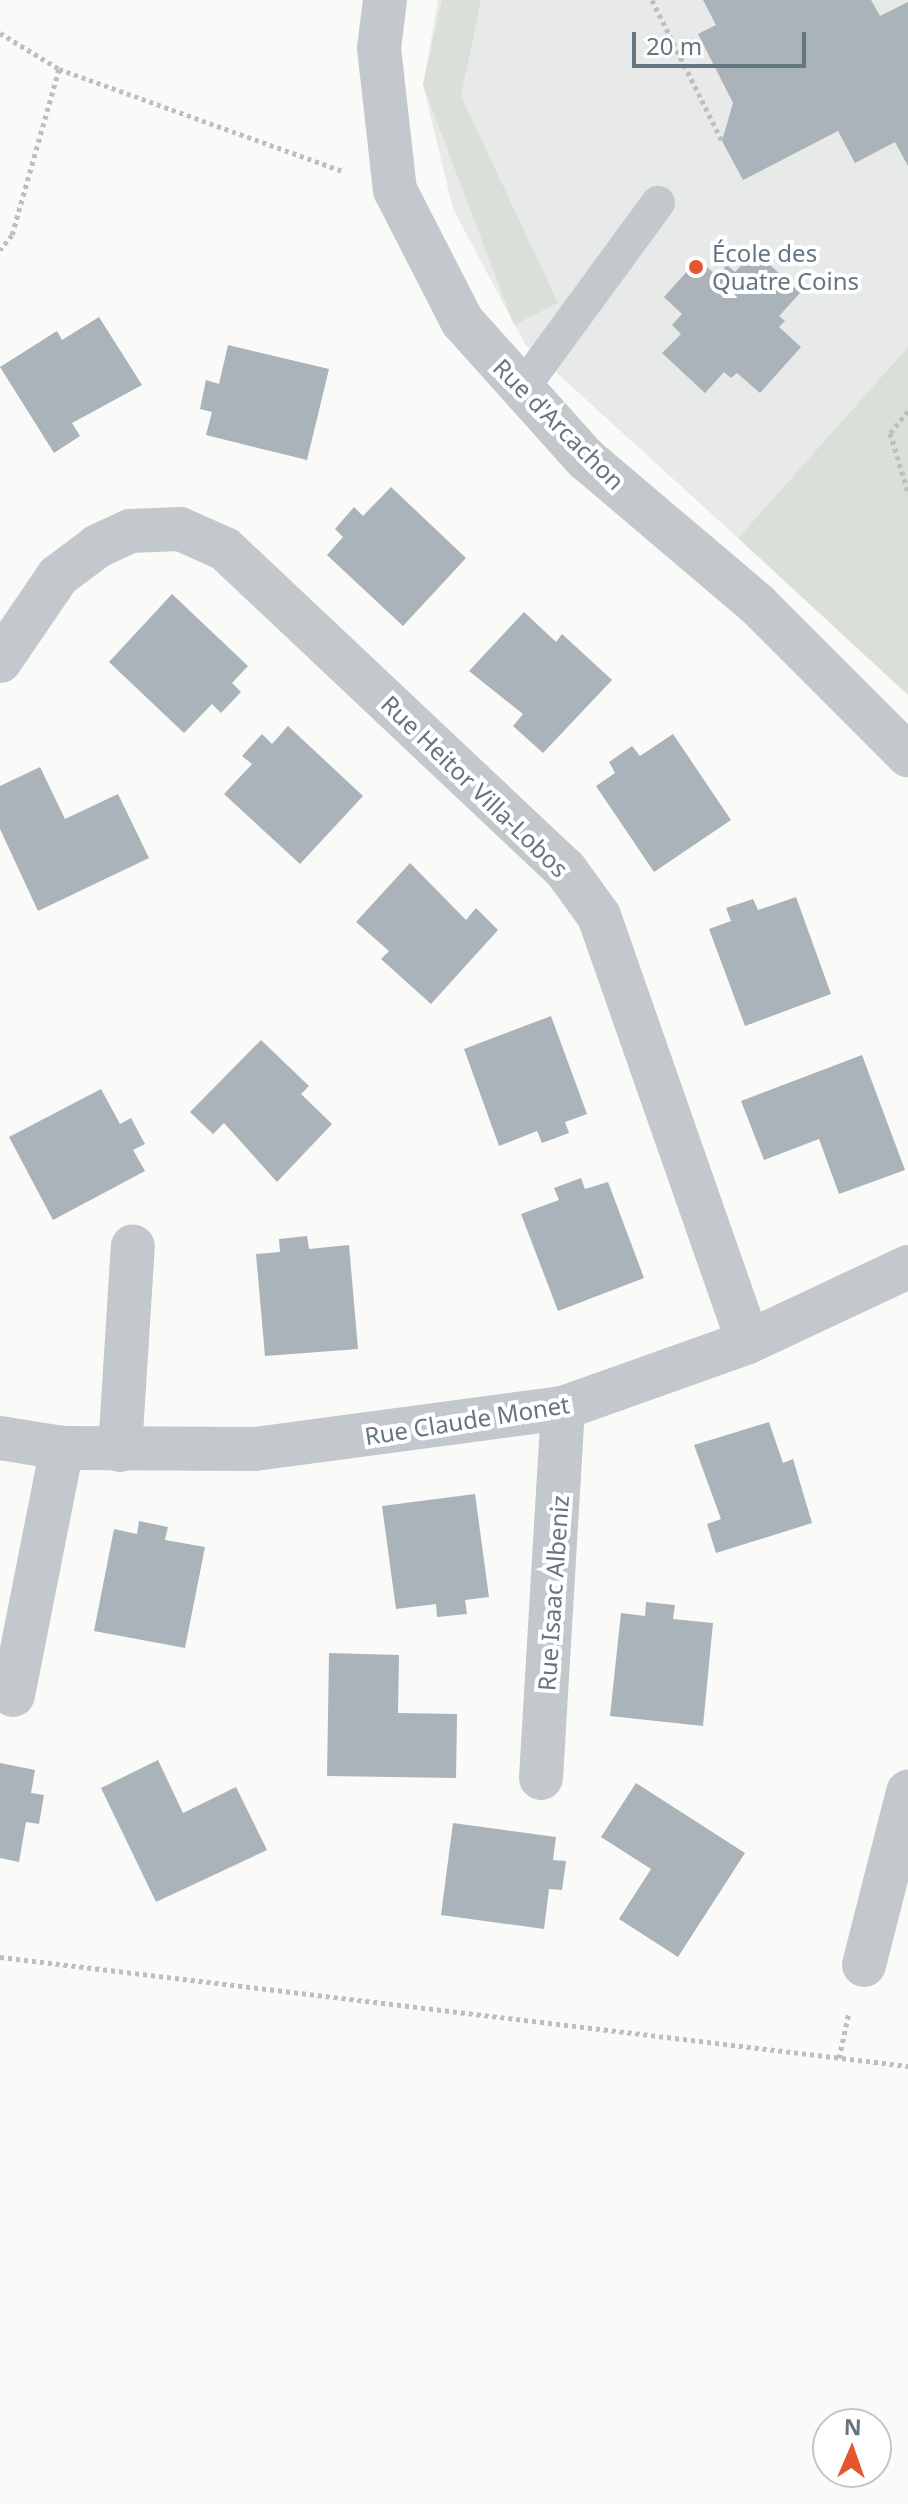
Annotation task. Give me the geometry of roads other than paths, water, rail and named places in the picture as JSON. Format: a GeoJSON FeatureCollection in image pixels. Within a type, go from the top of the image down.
{"type":"FeatureCollection","features":[{"type":"Feature","properties":{"kind":"street","name":"Rue d'Arcachon"},"geometry":{"type":"LineString","coordinates":[[385,0],[379,48],[395,190],[462,321],[586,459],[757,604],[908,755]]}},
{"type":"Feature","properties":{"kind":"street","name":"Rue Heitor Villa-Lobos"},"geometry":{"type":"LineString","coordinates":[[0,661],[58,576],[98,546],[130,531],[180,529],[225,549],[565,869],[599,916],[748,1342]]}},
{"type":"Feature","properties":{"kind":"street"},"geometry":{"type":"LineString","coordinates":[[120,1450],[133,1246]]}},
{"type":"Feature","properties":{"kind":"street","name":"Rue Claude Monet"},"geometry":{"type":"LineString","coordinates":[[0,1438],[62,1448],[270,1448],[563,1408],[748,1342],[908,1267]]}},
{"type":"Feature","properties":{"kind":"street","name":"Rue Isaac Albeniz"},"geometry":{"type":"LineString","coordinates":[[541,1778],[563,1408]]}},
{"type":"Feature","properties":{"kind":"street"},"geometry":{"type":"LineString","coordinates":[[13,1695],[62,1448]]}},
{"type":"Feature","properties":{"kind":"street"},"geometry":{"type":"LineString","coordinates":[[864,1965],[908,1792]]}},
{"type":"Feature","properties":{"kind":"lane"},"geometry":{"type":"LineString","coordinates":[[521,390],[658,203]]}},
{"type":"Feature","properties":{"kind":"place","name":"École des Quatre Coins"},"geometry":{"type":"Point","coordinates":[696,267]}}]}
